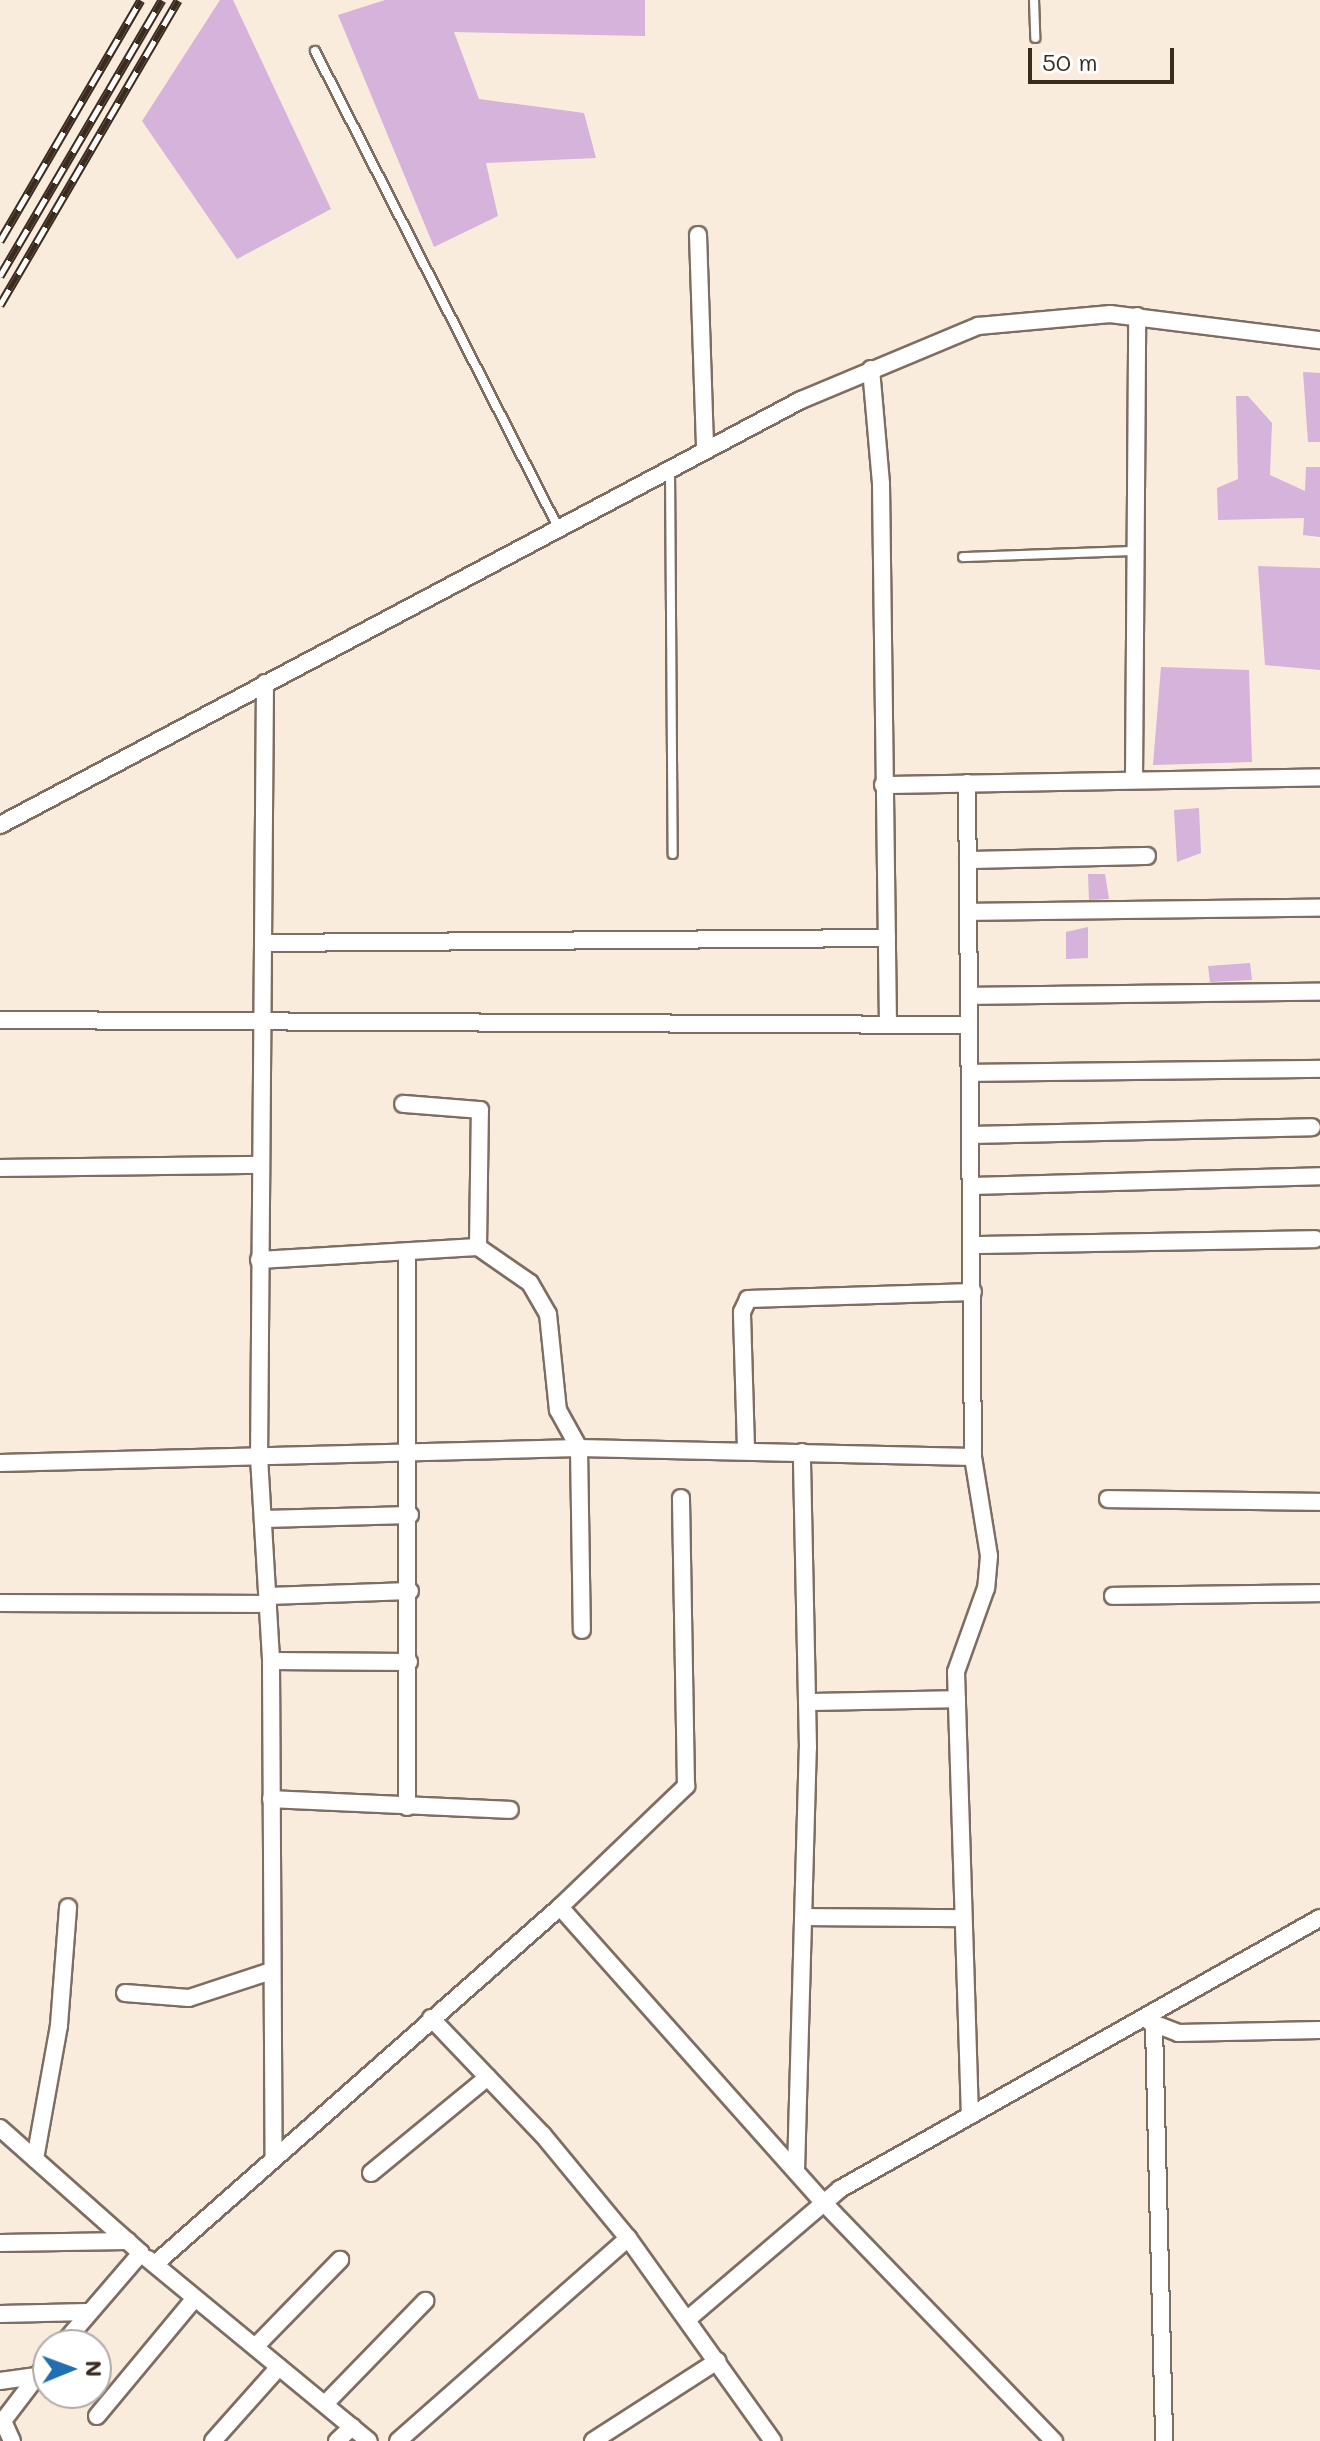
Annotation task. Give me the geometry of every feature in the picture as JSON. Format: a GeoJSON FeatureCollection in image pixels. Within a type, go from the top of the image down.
{"type":"FeatureCollection","features":[{"type":"Feature","properties":{"kind":"street"},"geometry":{"type":"LineString","coordinates":[[698,235],[705,450]]}},
{"type":"Feature","properties":{"kind":"street"},"geometry":{"type":"LineString","coordinates":[[1134,779],[1140,551],[1137,316]]}},
{"type":"Feature","properties":{"kind":"street"},"geometry":{"type":"LineString","coordinates":[[0,825],[705,450],[871,369],[978,326],[1137,316],[1320,340]]}},
{"type":"Feature","properties":{"kind":"street"},"geometry":{"type":"LineString","coordinates":[[871,369],[881,474],[888,1025]]}},
{"type":"Feature","properties":{"kind":"street"},"geometry":{"type":"LineString","coordinates":[[265,683],[259,1457],[271,1661],[268,1972],[274,2157]]}},
{"type":"Feature","properties":{"kind":"street"},"geometry":{"type":"LineString","coordinates":[[883,785],[1320,777]]}},
{"type":"Feature","properties":{"kind":"street"},"geometry":{"type":"LineString","coordinates":[[967,783],[973,1457],[989,1572],[957,1657],[970,2116]]}},
{"type":"Feature","properties":{"kind":"street"},"geometry":{"type":"LineString","coordinates":[[968,860],[1147,856]]}},
{"type":"Feature","properties":{"kind":"street"},"geometry":{"type":"LineString","coordinates":[[968,912],[1320,908]]}},
{"type":"Feature","properties":{"kind":"street"},"geometry":{"type":"LineString","coordinates":[[263,943],[887,938]]}},
{"type":"Feature","properties":{"kind":"street"},"geometry":{"type":"LineString","coordinates":[[969,996],[1320,992]]}},
{"type":"Feature","properties":{"kind":"street"},"geometry":{"type":"LineString","coordinates":[[0,1020],[260,1027],[969,1025]]}},
{"type":"Feature","properties":{"kind":"street"},"geometry":{"type":"LineString","coordinates":[[970,1073],[1320,1069]]}},
{"type":"Feature","properties":{"kind":"street"},"geometry":{"type":"LineString","coordinates":[[403,1104],[480,1110],[478,1247]]}},
{"type":"Feature","properties":{"kind":"street"},"geometry":{"type":"LineString","coordinates":[[971,1135],[1312,1127]]}},
{"type":"Feature","properties":{"kind":"street"},"geometry":{"type":"LineString","coordinates":[[0,1168],[259,1165]]}},
{"type":"Feature","properties":{"kind":"street"},"geometry":{"type":"LineString","coordinates":[[972,1186],[1320,1176]]}},
{"type":"Feature","properties":{"kind":"street"},"geometry":{"type":"LineString","coordinates":[[973,1245],[1315,1239]]}},
{"type":"Feature","properties":{"kind":"street"},"geometry":{"type":"LineString","coordinates":[[259,1260],[478,1247],[539,1295],[549,1323],[558,1410],[579,1448],[582,1630]]}},
{"type":"Feature","properties":{"kind":"street"},"geometry":{"type":"LineString","coordinates":[[407,1253],[411,1452],[407,1807]]}},
{"type":"Feature","properties":{"kind":"street"},"geometry":{"type":"LineString","coordinates":[[746,1449],[742,1312],[748,1299],[973,1292]]}},
{"type":"Feature","properties":{"kind":"street"},"geometry":{"type":"LineString","coordinates":[[0,1463],[579,1448],[746,1449],[973,1457]]}},
{"type":"Feature","properties":{"kind":"street"},"geometry":{"type":"LineString","coordinates":[[796,2171],[805,1917],[807,1702],[802,1452]]}},
{"type":"Feature","properties":{"kind":"street"},"geometry":{"type":"LineString","coordinates":[[155,2264],[560,1907],[676,1799],[689,1778],[681,1498]]}},
{"type":"Feature","properties":{"kind":"street"},"geometry":{"type":"LineString","coordinates":[[1108,1499],[1320,1502]]}},
{"type":"Feature","properties":{"kind":"street"},"geometry":{"type":"LineString","coordinates":[[264,1519],[410,1515]]}},
{"type":"Feature","properties":{"kind":"street"},"geometry":{"type":"LineString","coordinates":[[0,1603],[268,1600],[410,1591]]}},
{"type":"Feature","properties":{"kind":"street"},"geometry":{"type":"LineString","coordinates":[[1113,1596],[1320,1593]]}},
{"type":"Feature","properties":{"kind":"street"},"geometry":{"type":"LineString","coordinates":[[271,1661],[409,1662]]}},
{"type":"Feature","properties":{"kind":"street"},"geometry":{"type":"LineString","coordinates":[[807,1702],[957,1699]]}},
{"type":"Feature","properties":{"kind":"street"},"geometry":{"type":"LineString","coordinates":[[271,1799],[510,1810]]}},
{"type":"Feature","properties":{"kind":"street"},"geometry":{"type":"LineString","coordinates":[[35,2159],[59,2025],[68,1907]]}},
{"type":"Feature","properties":{"kind":"street"},"geometry":{"type":"LineString","coordinates":[[560,1907],[822,2201],[1054,2441]]}},
{"type":"Feature","properties":{"kind":"street"},"geometry":{"type":"LineString","coordinates":[[805,1917],[963,1918]]}},
{"type":"Feature","properties":{"kind":"street"},"geometry":{"type":"LineString","coordinates":[[688,2319],[822,2201],[970,2116],[1151,2022],[1320,1918]]}},
{"type":"Feature","properties":{"kind":"street"},"geometry":{"type":"LineString","coordinates":[[125,1993],[189,1998],[268,1972]]}},
{"type":"Feature","properties":{"kind":"street"},"geometry":{"type":"LineString","coordinates":[[431,2018],[488,2077],[628,2238],[773,2441]]}},
{"type":"Feature","properties":{"kind":"street"},"geometry":{"type":"LineString","coordinates":[[1151,2022],[1178,2033],[1320,2030]]}},
{"type":"Feature","properties":{"kind":"street"},"geometry":{"type":"LineString","coordinates":[[1151,2022],[1164,2441]]}},
{"type":"Feature","properties":{"kind":"street"},"geometry":{"type":"LineString","coordinates":[[371,2173],[488,2077]]}},
{"type":"Feature","properties":{"kind":"street"},"geometry":{"type":"LineString","coordinates":[[0,2128],[195,2298],[369,2441]]}},
{"type":"Feature","properties":{"kind":"street"},"geometry":{"type":"LineString","coordinates":[[398,2441],[628,2238]]}},
{"type":"Feature","properties":{"kind":"street"},"geometry":{"type":"LineString","coordinates":[[0,2243],[135,2247]]}},
{"type":"Feature","properties":{"kind":"street"},"geometry":{"type":"LineString","coordinates":[[75,2329],[135,2247]]}},
{"type":"Feature","properties":{"kind":"street"},"geometry":{"type":"LineString","coordinates":[[255,2347],[340,2260]]}},
{"type":"Feature","properties":{"kind":"street"},"geometry":{"type":"LineString","coordinates":[[97,2416],[195,2298]]}},
{"type":"Feature","properties":{"kind":"street"},"geometry":{"type":"LineString","coordinates":[[325,2404],[425,2301]]}},
{"type":"Feature","properties":{"kind":"street"},"geometry":{"type":"LineString","coordinates":[[0,2314],[88,2312]]}},
{"type":"Feature","properties":{"kind":"street"},"geometry":{"type":"LineString","coordinates":[[593,2441],[717,2361]]}},
{"type":"Feature","properties":{"kind":"street"},"geometry":{"type":"LineString","coordinates":[[213,2441],[279,2367]]}},
{"type":"Feature","properties":{"kind":"street"},"geometry":{"type":"LineString","coordinates":[[0,2381],[32,2377]]}},
{"type":"Feature","properties":{"kind":"street"},"geometry":{"type":"LineString","coordinates":[[12,2441],[3,2421],[32,2383]]}},
{"type":"Feature","properties":{"kind":"street"},"geometry":{"type":"LineString","coordinates":[[337,2441],[352,2427]]}},
{"type":"Feature","properties":{"kind":"lane"},"geometry":{"type":"LineString","coordinates":[[1034,0],[1035,38]]}},
{"type":"Feature","properties":{"kind":"lane"},"geometry":{"type":"LineString","coordinates":[[315,51],[558,527]]}},
{"type":"Feature","properties":{"kind":"lane"},"geometry":{"type":"LineString","coordinates":[[670,468],[673,854]]}},
{"type":"Feature","properties":{"kind":"lane"},"geometry":{"type":"LineString","coordinates":[[963,557],[1140,551]]}},
{"type":"Feature","properties":{"kind":"building"},"geometry":{"type":"Polygon","coordinates":[[[220,0],[233,0],[331,209],[237,259],[142,121],[220,0]]]}},
{"type":"Feature","properties":{"kind":"building"},"geometry":{"type":"Polygon","coordinates":[[[385,0],[645,0],[645,36],[454,32],[479,99],[584,113],[596,158],[486,163],[498,216],[434,247],[338,15],[385,0]]]}},
{"type":"Feature","properties":{"kind":"building"},"geometry":{"type":"Polygon","coordinates":[[[1303,372],[1320,373],[1320,442],[1308,442],[1303,372]]]}},
{"type":"Feature","properties":{"kind":"building"},"geometry":{"type":"Polygon","coordinates":[[[1236,396],[1248,396],[1272,423],[1270,475],[1305,491],[1306,467],[1320,467],[1320,537],[1303,535],[1304,518],[1218,520],[1217,488],[1238,479],[1236,396]]]}},
{"type":"Feature","properties":{"kind":"building"},"geometry":{"type":"Polygon","coordinates":[[[1258,566],[1320,568],[1320,670],[1265,665],[1258,566]]]}},
{"type":"Feature","properties":{"kind":"building"},"geometry":{"type":"Polygon","coordinates":[[[1161,667],[1249,670],[1252,762],[1153,765],[1161,667]]]}},
{"type":"Feature","properties":{"kind":"building"},"geometry":{"type":"Polygon","coordinates":[[[1199,808],[1201,853],[1177,862],[1174,810],[1199,808]]]}},
{"type":"Feature","properties":{"kind":"building"},"geometry":{"type":"Polygon","coordinates":[[[1088,874],[1105,874],[1109,899],[1089,900],[1088,874]]]}},
{"type":"Feature","properties":{"kind":"building"},"geometry":{"type":"Polygon","coordinates":[[[1088,927],[1088,958],[1066,959],[1066,932],[1088,927]]]}},
{"type":"Feature","properties":{"kind":"building"},"geometry":{"type":"Polygon","coordinates":[[[1250,963],[1252,980],[1210,982],[1208,966],[1250,963]]]}},
{"type":"Feature","properties":{"kind":"railway"},"geometry":{"type":"LineString","coordinates":[[0,241],[141,0]]}},
{"type":"Feature","properties":{"kind":"railway"},"geometry":{"type":"LineString","coordinates":[[0,276],[162,0]]}},
{"type":"Feature","properties":{"kind":"railway"},"geometry":{"type":"LineString","coordinates":[[0,305],[178,0]]}}]}
